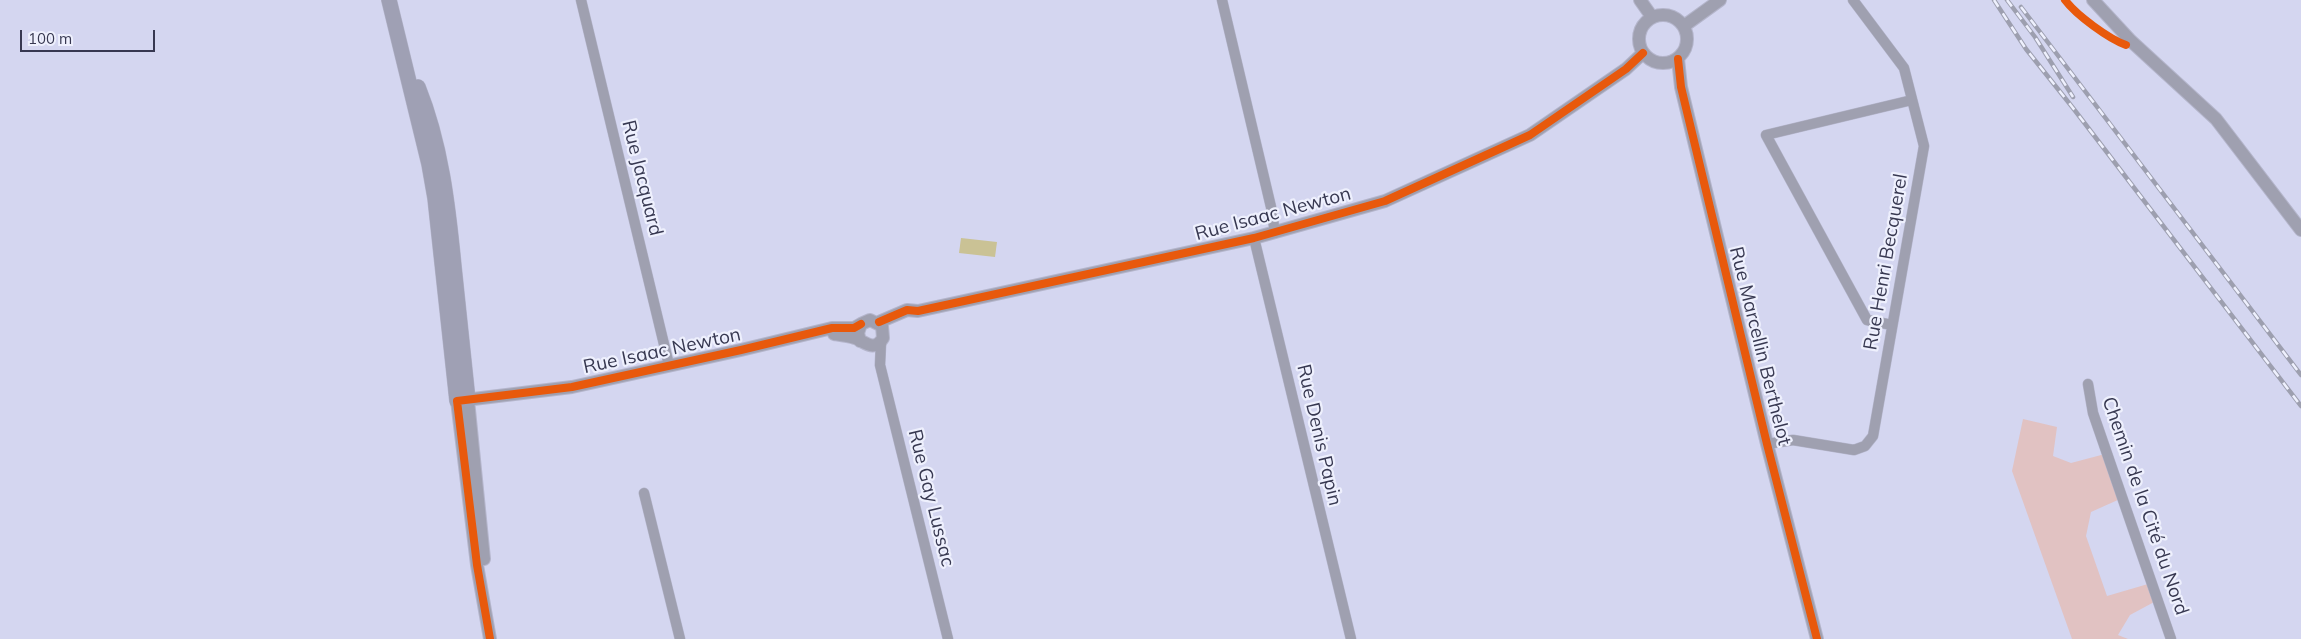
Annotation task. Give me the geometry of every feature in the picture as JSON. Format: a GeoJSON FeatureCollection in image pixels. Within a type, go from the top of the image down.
{"type":"FeatureCollection","features":[{"type":"Feature","properties":{"kind":"main road"},"geometry":{"type":"LineString","coordinates":[[389,0],[400,41],[429,113],[440,159],[449,216],[463,401]]}},
{"type":"Feature","properties":{"kind":"street","name":"Rue Jacquard"},"geometry":{"type":"LineString","coordinates":[[581,0],[669,365]]}},
{"type":"Feature","properties":{"kind":"street"},"geometry":{"type":"LineString","coordinates":[[1222,0],[1272,207],[1275,233]]}},
{"type":"Feature","properties":{"kind":"street"},"geometry":{"type":"LineString","coordinates":[[1640,0],[1652,17]]}},
{"type":"Feature","properties":{"kind":"street"},"geometry":{"type":"LineString","coordinates":[[1684,26],[1720,0]]}},
{"type":"Feature","properties":{"kind":"street","name":"Rue Henri Becquerel"},"geometry":{"type":"LineString","coordinates":[[1767,444],[1793,440],[1860,450],[1871,442],[1924,151],[1904,68],[1853,0]]}},
{"type":"Feature","properties":{"kind":"street"},"geometry":{"type":"LineString","coordinates":[[2093,0],[2131,41],[2216,119],[2301,230]]}},
{"type":"Feature","properties":{"kind":"street"},"geometry":{"type":"LineString","coordinates":[[1667,14],[1674,17],[1684,26],[1688,37],[1687,45],[1678,59],[1663,64],[1648,59],[1643,53],[1638,37],[1646,22],[1652,17],[1667,14]]}},
{"type":"Feature","properties":{"kind":"street","name":"Rue Isaac Newton"},"geometry":{"type":"LineString","coordinates":[[879,322],[907,310],[918,311],[1275,233],[1386,201],[1530,135],[1626,69],[1643,53]]}},
{"type":"Feature","properties":{"kind":"street","name":"Rue Marcellin Berthelot"},"geometry":{"type":"LineString","coordinates":[[1678,59],[1681,87],[1816,639]]}},
{"type":"Feature","properties":{"kind":"street"},"geometry":{"type":"LineString","coordinates":[[1892,325],[1867,320],[1766,135],[1912,100]]}},
{"type":"Feature","properties":{"kind":"street","name":"Rue Denis Papin"},"geometry":{"type":"LineString","coordinates":[[1254,238],[1351,639]]}},
{"type":"Feature","properties":{"kind":"street","name":"Rue Isaac Newton"},"geometry":{"type":"LineString","coordinates":[[882,340],[906,318],[918,311]]}},
{"type":"Feature","properties":{"kind":"street"},"geometry":{"type":"LineString","coordinates":[[870,320],[879,322],[883,328],[882,340],[876,345],[864,343],[858,333],[861,324],[870,320]]}},
{"type":"Feature","properties":{"kind":"street","name":"Rue Isaac Newton"},"geometry":{"type":"LineString","coordinates":[[463,401],[572,387],[832,328],[854,328],[861,324]]}},
{"type":"Feature","properties":{"kind":"street","name":"Rue Isaac Newton"},"geometry":{"type":"LineString","coordinates":[[819,332],[852,337],[864,343]]}},
{"type":"Feature","properties":{"kind":"street","name":"Rue Gay Lussac"},"geometry":{"type":"LineString","coordinates":[[882,340],[880,365],[948,639]]}},
{"type":"Feature","properties":{"kind":"street","name":"Rue Gay Lussac"},"geometry":{"type":"LineString","coordinates":[[864,343],[880,365]]}},
{"type":"Feature","properties":{"kind":"street","name":"Chemin de la Cité du Nord"},"geometry":{"type":"LineString","coordinates":[[2088,384],[2093,413],[2171,639]]}},
{"type":"Feature","properties":{"kind":"street"},"geometry":{"type":"LineString","coordinates":[[463,401],[491,639]]}},
{"type":"Feature","properties":{"kind":"street"},"geometry":{"type":"LineString","coordinates":[[644,493],[680,639]]}},
{"type":"Feature","properties":{"kind":"shaded area"},"geometry":{"type":"Polygon","coordinates":[[[961,238],[997,242],[995,257],[959,253],[961,238]]]}},
{"type":"Feature","properties":{"kind":"shaded area"},"geometry":{"type":"Polygon","coordinates":[[[2023,419],[2057,427],[2053,456],[2071,463],[2105,454],[2120,499],[2091,512],[2086,536],[2107,596],[2148,584],[2156,601],[2130,615],[2118,635],[2128,639],[2072,639],[2012,471],[2023,419]]]}},
{"type":"Feature","properties":{"kind":"railway"},"geometry":{"type":"LineString","coordinates":[[1994,0],[2026,49],[2301,406]]}},
{"type":"Feature","properties":{"kind":"railway"},"geometry":{"type":"LineString","coordinates":[[2007,0],[2035,37],[2073,97]]}},
{"type":"Feature","properties":{"kind":"railway"},"geometry":{"type":"LineString","coordinates":[[2021,7],[2301,375]]}},
{"type":"Feature","properties":{"kind":"cycle path"},"geometry":{"type":"LineString","coordinates":[[2065,0],[2093,26],[2126,45]]}},
{"type":"Feature","properties":{"kind":"cycle path"},"geometry":{"type":"LineString","coordinates":[[879,322],[907,310],[918,311],[1254,238],[1385,201],[1530,135],[1626,69],[1643,53]]}},
{"type":"Feature","properties":{"kind":"cycle path"},"geometry":{"type":"LineString","coordinates":[[1678,59],[1681,87],[1767,444],[1817,639]]}},
{"type":"Feature","properties":{"kind":"cycle path"},"geometry":{"type":"LineString","coordinates":[[490,639],[477,565],[457,401],[572,387],[832,328],[854,328],[861,324]]}}]}
